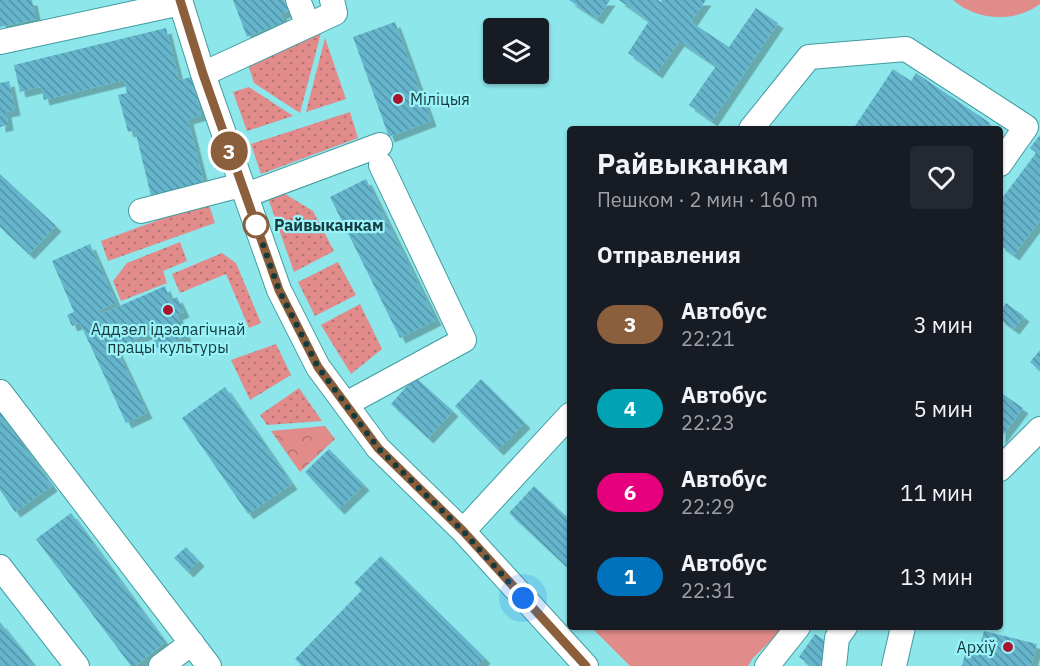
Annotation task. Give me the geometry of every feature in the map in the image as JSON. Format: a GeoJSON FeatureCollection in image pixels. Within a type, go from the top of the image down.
{"type":"FeatureCollection","features":[{"type":"Feature","properties":{"kind":"street"},"geometry":{"type":"LineString","coordinates":[[298,0],[308,25]]}},
{"type":"Feature","properties":{"kind":"street"},"geometry":{"type":"LineString","coordinates":[[203,74],[334,13],[332,0]]}},
{"type":"Feature","properties":{"kind":"street"},"geometry":{"type":"LineString","coordinates":[[0,42],[180,2],[279,290],[318,367],[378,448],[463,531],[586,666]]}},
{"type":"Feature","properties":{"kind":"street"},"geometry":{"type":"LineString","coordinates":[[753,126],[809,57],[906,49],[1026,127],[1003,160]]}},
{"type":"Feature","properties":{"kind":"street"},"geometry":{"type":"LineString","coordinates":[[141,211],[243,190],[380,155],[464,340],[346,404]]}},
{"type":"Feature","properties":{"kind":"street"},"geometry":{"type":"LineString","coordinates":[[0,392],[209,666]]}},
{"type":"Feature","properties":{"kind":"street"},"geometry":{"type":"LineString","coordinates":[[463,531],[567,418]]}},
{"type":"Feature","properties":{"kind":"street"},"geometry":{"type":"LineString","coordinates":[[1003,466],[1040,429]]}},
{"type":"Feature","properties":{"kind":"street"},"geometry":{"type":"LineString","coordinates":[[0,567],[76,666]]}},
{"type":"Feature","properties":{"kind":"street"},"geometry":{"type":"LineString","coordinates":[[767,666],[796,630]]}},
{"type":"Feature","properties":{"kind":"street"},"geometry":{"type":"LineString","coordinates":[[834,666],[837,638],[843,630]]}},
{"type":"Feature","properties":{"kind":"street"},"geometry":{"type":"LineString","coordinates":[[894,666],[902,630]]}},
{"type":"Feature","properties":{"kind":"street"},"geometry":{"type":"LineString","coordinates":[[161,666],[192,643]]}},
{"type":"Feature","properties":{"kind":"green space"},"geometry":{"type":"Polygon","coordinates":[[[953,0],[1040,0],[1040,4],[1019,14],[996,17],[973,12],[953,0]]]}},
{"type":"Feature","properties":{"kind":"green space"},"geometry":{"type":"Polygon","coordinates":[[[322,29],[300,113],[254,83],[248,64],[312,38],[322,29]]]}},
{"type":"Feature","properties":{"kind":"green space"},"geometry":{"type":"Polygon","coordinates":[[[325,38],[346,99],[306,112],[325,38]]]}},
{"type":"Feature","properties":{"kind":"green space"},"geometry":{"type":"Polygon","coordinates":[[[249,87],[293,116],[247,131],[233,92],[249,87]]]}},
{"type":"Feature","properties":{"kind":"green space"},"geometry":{"type":"Polygon","coordinates":[[[350,112],[358,138],[261,174],[251,144],[350,112]]]}},
{"type":"Feature","properties":{"kind":"green space"},"geometry":{"type":"Polygon","coordinates":[[[282,192],[313,211],[334,251],[294,272],[268,198],[282,192]]]}},
{"type":"Feature","properties":{"kind":"green space"},"geometry":{"type":"Polygon","coordinates":[[[208,202],[215,223],[108,261],[101,241],[208,202]]]}},
{"type":"Feature","properties":{"kind":"green space"},"geometry":{"type":"Polygon","coordinates":[[[180,242],[187,261],[163,271],[167,283],[121,301],[113,281],[127,263],[180,242]]]}},
{"type":"Feature","properties":{"kind":"green space"},"geometry":{"type":"Polygon","coordinates":[[[222,253],[236,263],[261,323],[249,328],[226,274],[180,293],[172,274],[222,253]]]}},
{"type":"Feature","properties":{"kind":"green space"},"geometry":{"type":"Polygon","coordinates":[[[338,262],[356,295],[315,316],[298,282],[338,262]]]}},
{"type":"Feature","properties":{"kind":"green space"},"geometry":{"type":"Polygon","coordinates":[[[360,304],[382,349],[351,374],[321,325],[360,304]]]}},
{"type":"Feature","properties":{"kind":"green space"},"geometry":{"type":"Polygon","coordinates":[[[276,344],[291,375],[250,400],[231,360],[276,344]]]}},
{"type":"Feature","properties":{"kind":"green space"},"geometry":{"type":"Polygon","coordinates":[[[299,388],[322,421],[267,425],[260,415],[299,388]]]}},
{"type":"Feature","properties":{"kind":"green space"},"geometry":{"type":"Polygon","coordinates":[[[325,426],[335,439],[300,472],[271,431],[325,426]]]}},
{"type":"Feature","properties":{"kind":"green space"},"geometry":{"type":"Polygon","coordinates":[[[594,630],[782,630],[753,658],[748,666],[630,666],[594,630]]]}},
{"type":"Feature","properties":{"kind":"building"},"geometry":{"type":"Polygon","coordinates":[[[0,0],[32,0],[36,19],[0,27],[0,0]]]}},
{"type":"Feature","properties":{"kind":"building"},"geometry":{"type":"Polygon","coordinates":[[[233,0],[284,0],[288,11],[281,14],[284,22],[247,37],[233,0]]]}},
{"type":"Feature","properties":{"kind":"building"},"geometry":{"type":"Polygon","coordinates":[[[569,0],[610,0],[597,19],[569,0]]]}},
{"type":"Feature","properties":{"kind":"building"},"geometry":{"type":"Polygon","coordinates":[[[619,0],[658,0],[661,2],[662,0],[706,0],[691,22],[729,47],[756,8],[778,23],[712,121],[689,105],[716,66],[679,41],[657,73],[628,53],[649,21],[619,0]]]}},
{"type":"Feature","properties":{"kind":"building"},"geometry":{"type":"Polygon","coordinates":[[[395,22],[431,121],[389,137],[353,37],[395,22]]]}},
{"type":"Feature","properties":{"kind":"building"},"geometry":{"type":"Polygon","coordinates":[[[166,28],[179,80],[192,77],[193,81],[201,115],[188,119],[205,187],[152,200],[135,130],[128,132],[118,95],[127,93],[124,80],[44,100],[41,87],[20,92],[14,65],[166,28]]]}},
{"type":"Feature","properties":{"kind":"building"},"geometry":{"type":"Polygon","coordinates":[[[893,69],[911,81],[916,73],[990,123],[988,126],[855,126],[893,69]]]}},
{"type":"Feature","properties":{"kind":"building"},"geometry":{"type":"Polygon","coordinates":[[[9,81],[15,110],[6,112],[8,125],[0,127],[0,83],[9,81]]]}},
{"type":"Feature","properties":{"kind":"building"},"geometry":{"type":"Polygon","coordinates":[[[1040,135],[1040,220],[1014,255],[1003,247],[1003,197],[1036,153],[1030,148],[1040,135]]]}},
{"type":"Feature","properties":{"kind":"building"},"geometry":{"type":"Polygon","coordinates":[[[0,174],[56,226],[29,254],[0,227],[0,174]]]}},
{"type":"Feature","properties":{"kind":"building"},"geometry":{"type":"Polygon","coordinates":[[[366,179],[436,320],[400,338],[330,197],[366,179]]]}},
{"type":"Feature","properties":{"kind":"building"},"geometry":{"type":"Polygon","coordinates":[[[90,244],[116,303],[99,310],[101,314],[165,286],[170,300],[177,297],[184,312],[177,315],[186,336],[157,348],[151,332],[116,348],[147,413],[126,423],[80,323],[72,326],[67,315],[74,312],[52,261],[90,244]]]}},
{"type":"Feature","properties":{"kind":"building"},"geometry":{"type":"Polygon","coordinates":[[[1006,303],[1024,316],[1014,329],[1003,321],[1003,307],[1006,303]]]}},
{"type":"Feature","properties":{"kind":"building"},"geometry":{"type":"Polygon","coordinates":[[[1040,350],[1040,371],[1030,362],[1040,350]]]}},
{"type":"Feature","properties":{"kind":"building"},"geometry":{"type":"Polygon","coordinates":[[[415,377],[453,411],[428,438],[391,404],[415,377]]]}},
{"type":"Feature","properties":{"kind":"building"},"geometry":{"type":"Polygon","coordinates":[[[481,379],[525,423],[498,450],[455,406],[481,379]]]}},
{"type":"Feature","properties":{"kind":"building"},"geometry":{"type":"Polygon","coordinates":[[[225,387],[292,484],[248,514],[182,418],[225,387]]]}},
{"type":"Feature","properties":{"kind":"building"},"geometry":{"type":"Polygon","coordinates":[[[1003,394],[1023,408],[1003,435],[1003,394]]]}},
{"type":"Feature","properties":{"kind":"building"},"geometry":{"type":"Polygon","coordinates":[[[0,412],[52,486],[15,512],[0,490],[0,412]]]}},
{"type":"Feature","properties":{"kind":"building"},"geometry":{"type":"Polygon","coordinates":[[[329,449],[364,485],[339,509],[305,472],[329,449]]]}},
{"type":"Feature","properties":{"kind":"building"},"geometry":{"type":"Polygon","coordinates":[[[534,486],[567,517],[567,567],[509,513],[534,486]]]}},
{"type":"Feature","properties":{"kind":"building"},"geometry":{"type":"Polygon","coordinates":[[[71,513],[165,642],[135,666],[131,666],[36,539],[71,513]]]}},
{"type":"Feature","properties":{"kind":"building"},"geometry":{"type":"Polygon","coordinates":[[[186,547],[199,561],[188,572],[174,558],[186,547]]]}},
{"type":"Feature","properties":{"kind":"building"},"geometry":{"type":"Polygon","coordinates":[[[381,556],[485,658],[477,666],[302,666],[295,659],[362,590],[354,583],[381,556]]]}},
{"type":"Feature","properties":{"kind":"building"},"geometry":{"type":"Polygon","coordinates":[[[0,622],[35,666],[0,666],[0,622]]]}},
{"type":"Feature","properties":{"kind":"building","name":"Архіў"},"geometry":{"type":"Polygon","coordinates":[[[984,631],[1037,644],[1031,666],[962,666],[967,646],[979,649],[984,631]]]}},
{"type":"Feature","properties":{"kind":"building"},"geometry":{"type":"Polygon","coordinates":[[[815,634],[834,647],[822,666],[812,666],[799,657],[815,634]]]}},
{"type":"Feature","properties":{"kind":"bus line","name":"3"},"geometry":{"type":"LineString","coordinates":[[180,0],[203,74],[279,290],[318,367],[378,448],[463,531],[586,666]]}},
{"type":"Feature","properties":{"kind":"place","name":"Міліцыя"},"geometry":{"type":"Point","coordinates":[398,99]}},
{"type":"Feature","properties":{"kind":"place","name":"Райвыканкам"},"geometry":{"type":"Point","coordinates":[256,225]}},
{"type":"Feature","properties":{"kind":"place","name":"Аддзел ідэалагічнай працы культуры"},"geometry":{"type":"Point","coordinates":[168,310]}},
{"type":"Feature","properties":{"kind":"place","name":"Архіў"},"geometry":{"type":"Point","coordinates":[1008,647]}},
{"type":"Feature","properties":{"kind":"route"},"geometry":{"type":"LineString","coordinates":[[256,225],[279,290],[318,367],[378,448],[463,531],[523,598]]}}]}
